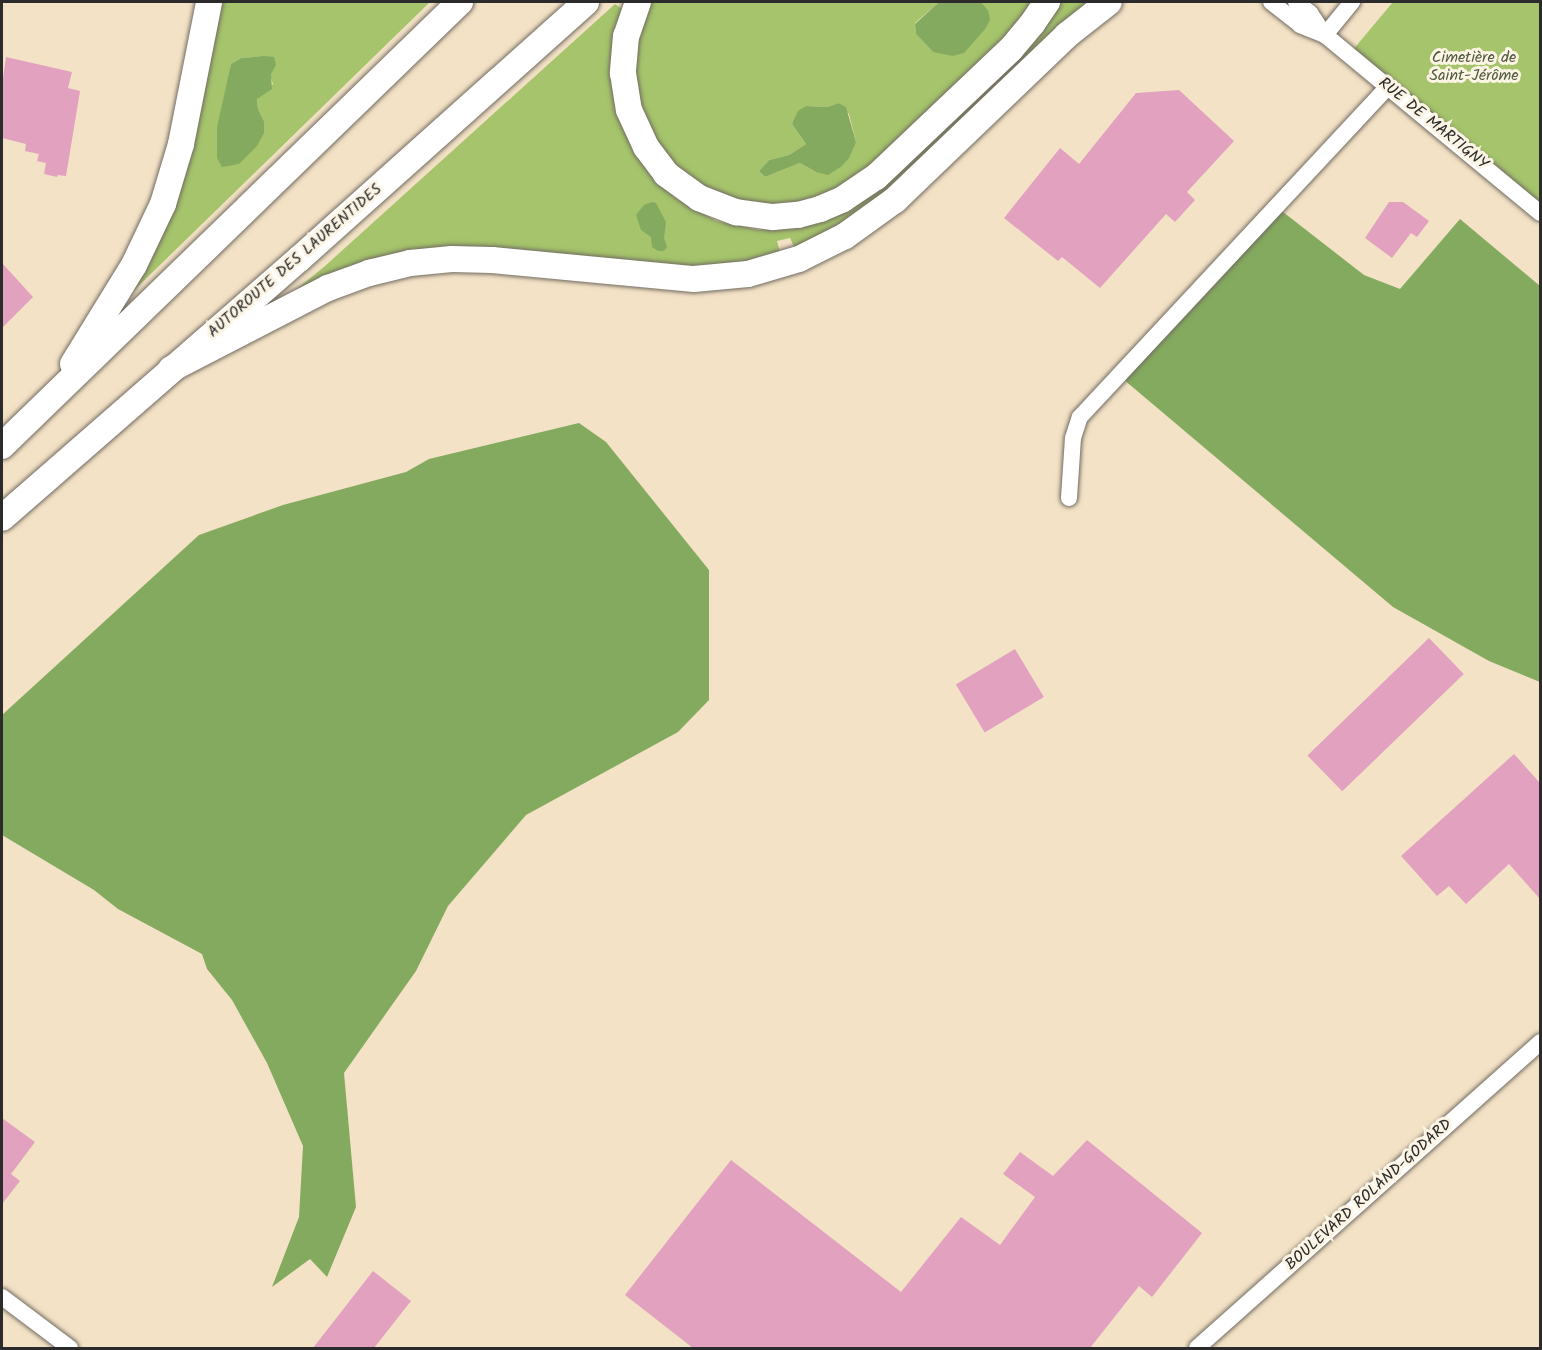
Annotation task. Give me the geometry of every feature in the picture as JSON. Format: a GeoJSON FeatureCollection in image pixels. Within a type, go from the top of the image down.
{"type":"FeatureCollection","features":[{"type":"Feature","properties":{"kind":"highway"},"geometry":{"type":"LineString","coordinates":[[52,398],[134,265],[157,220],[181,144],[209,2]]}},
{"type":"Feature","properties":{"kind":"highway"},"geometry":{"type":"LineString","coordinates":[[2,446],[460,2]]}},
{"type":"Feature","properties":{"kind":"highway","name":"AUTOROUTE DES LAURENTIDES"},"geometry":{"type":"LineString","coordinates":[[2,519],[171,369],[299,260],[586,2]]}},
{"type":"Feature","properties":{"kind":"highway"},"geometry":{"type":"LineString","coordinates":[[638,2],[626,36],[623,73],[629,110],[646,147],[666,174],[693,195],[723,209],[773,218],[820,209],[843,199],[876,177],[1011,49],[1047,2]]}},
{"type":"Feature","properties":{"kind":"highway"},"geometry":{"type":"LineString","coordinates":[[171,369],[335,285],[382,269],[410,263],[465,259],[492,260],[694,279],[754,273],[799,259],[845,236],[895,200],[1048,53],[1109,2]]}},
{"type":"Feature","properties":{"kind":"street","name":"RUE DE MARTIGNY"},"geometry":{"type":"LineString","coordinates":[[1271,2],[1300,25],[1325,35]]}},
{"type":"Feature","properties":{"kind":"street","name":"RUE DE MARTIGNY"},"geometry":{"type":"LineString","coordinates":[[1296,2],[1310,13],[1325,35],[1540,213]]}},
{"type":"Feature","properties":{"kind":"street"},"geometry":{"type":"LineString","coordinates":[[1325,35],[1352,2]]}},
{"type":"Feature","properties":{"kind":"street"},"geometry":{"type":"LineString","coordinates":[[1069,498],[1072,438],[1080,417],[1388,87]]}},
{"type":"Feature","properties":{"kind":"street","name":"BOULEVARD ROLAND-GODARD"},"geometry":{"type":"LineString","coordinates":[[1197,1348],[1540,1042]]}},
{"type":"Feature","properties":{"kind":"street"},"geometry":{"type":"LineString","coordinates":[[2,1297],[70,1348]]}},
{"type":"Feature","properties":{"kind":"green space"},"geometry":{"type":"Polygon","coordinates":[[[218,2],[430,2],[124,300],[218,2]],[[263,56],[241,58],[231,64],[227,86],[264,133],[264,121],[258,109],[257,99],[273,84],[263,56]]]}},
{"type":"Feature","properties":{"kind":"green space"},"geometry":{"type":"Polygon","coordinates":[[[647,2],[939,2],[915,23],[916,34],[933,52],[988,10],[981,2],[1032,2],[1007,34],[857,178],[823,197],[766,208],[708,192],[672,165],[642,117],[633,78],[642,12],[647,2]],[[838,103],[828,107],[806,106],[792,124],[806,144],[789,155],[769,160],[759,171],[765,177],[800,163],[816,172],[856,142],[849,114],[838,103]]]}},
{"type":"Feature","properties":{"kind":"green space"},"geometry":{"type":"Polygon","coordinates":[[[939,2],[981,2],[988,10],[990,20],[985,29],[964,53],[953,56],[933,52],[916,34],[915,24],[939,2]]]}},
{"type":"Feature","properties":{"kind":"green space"},"geometry":{"type":"Polygon","coordinates":[[[1061,2],[1094,2],[871,208],[796,251],[790,238],[777,241],[781,256],[711,268],[485,249],[291,294],[325,266],[615,4],[624,10],[612,82],[615,106],[635,152],[663,187],[677,199],[716,221],[759,230],[805,226],[1042,30],[1061,2]]]}},
{"type":"Feature","properties":{"kind":"green space","name":"Cimetière de Saint-Jérôme"},"geometry":{"type":"Polygon","coordinates":[[[1393,2],[1540,2],[1540,207],[1352,51],[1393,2]]]}},
{"type":"Feature","properties":{"kind":"green space"},"geometry":{"type":"Polygon","coordinates":[[[274,57],[276,65],[271,74],[272,89],[257,99],[258,109],[264,121],[264,133],[257,146],[239,164],[222,167],[217,158],[217,127],[231,64],[241,58],[274,57]]]}},
{"type":"Feature","properties":{"kind":"green space"},"geometry":{"type":"Polygon","coordinates":[[[838,103],[846,107],[856,142],[849,158],[842,166],[828,175],[816,172],[800,163],[765,177],[759,171],[769,160],[789,155],[806,144],[792,124],[798,111],[806,106],[828,107],[838,103]]]}},
{"type":"Feature","properties":{"kind":"green space"},"geometry":{"type":"Polygon","coordinates":[[[656,203],[666,222],[664,238],[667,247],[664,251],[658,251],[652,247],[651,237],[641,230],[636,215],[644,205],[656,203]]]}},
{"type":"Feature","properties":{"kind":"green space"},"geometry":{"type":"Polygon","coordinates":[[[1283,212],[1364,275],[1400,289],[1460,219],[1540,286],[1540,682],[1489,661],[1393,607],[1123,379],[1271,213],[1283,212]]]}},
{"type":"Feature","properties":{"kind":"green space"},"geometry":{"type":"Polygon","coordinates":[[[579,423],[606,442],[709,570],[709,700],[678,732],[526,815],[448,906],[416,971],[344,1073],[356,1207],[327,1277],[310,1259],[272,1287],[299,1217],[303,1146],[267,1063],[232,1000],[207,969],[202,954],[118,909],[94,890],[2,835],[2,715],[199,535],[283,505],[406,472],[429,459],[579,423]]]}},
{"type":"Feature","properties":{"kind":"building"},"geometry":{"type":"Polygon","coordinates":[[[6,57],[72,72],[68,88],[80,91],[66,176],[58,175],[57,177],[44,174],[46,163],[37,161],[39,154],[25,151],[26,144],[2,138],[2,85],[6,57]]]}},
{"type":"Feature","properties":{"kind":"building"},"geometry":{"type":"Polygon","coordinates":[[[1179,90],[1234,141],[1187,192],[1195,200],[1175,222],[1166,214],[1100,288],[1062,257],[1058,261],[1004,218],[1060,148],[1079,164],[1136,93],[1179,90]]]}},
{"type":"Feature","properties":{"kind":"building"},"geometry":{"type":"Polygon","coordinates":[[[1389,202],[1403,202],[1429,221],[1417,237],[1411,233],[1392,258],[1365,238],[1389,202]]]}},
{"type":"Feature","properties":{"kind":"building"},"geometry":{"type":"Polygon","coordinates":[[[2,263],[33,297],[2,328],[2,263]]]}},
{"type":"Feature","properties":{"kind":"building"},"geometry":{"type":"Polygon","coordinates":[[[1429,638],[1464,674],[1342,791],[1307,755],[1429,638]]]}},
{"type":"Feature","properties":{"kind":"building"},"geometry":{"type":"Polygon","coordinates":[[[1015,649],[1044,697],[985,733],[956,685],[1015,649]]]}},
{"type":"Feature","properties":{"kind":"building"},"geometry":{"type":"Polygon","coordinates":[[[1514,754],[1540,783],[1540,899],[1509,864],[1466,904],[1449,886],[1437,896],[1401,856],[1514,754]]]}},
{"type":"Feature","properties":{"kind":"building"},"geometry":{"type":"Polygon","coordinates":[[[2,1118],[35,1142],[11,1174],[20,1181],[2,1204],[2,1118]]]}},
{"type":"Feature","properties":{"kind":"building"},"geometry":{"type":"Polygon","coordinates":[[[1087,1140],[1202,1233],[1152,1297],[1139,1286],[1090,1348],[693,1348],[625,1295],[731,1160],[901,1292],[961,1217],[1000,1245],[1035,1197],[1003,1174],[1020,1152],[1053,1176],[1087,1140]]]}},
{"type":"Feature","properties":{"kind":"building"},"geometry":{"type":"Polygon","coordinates":[[[373,1271],[411,1301],[374,1348],[313,1348],[373,1271]]]}}]}
